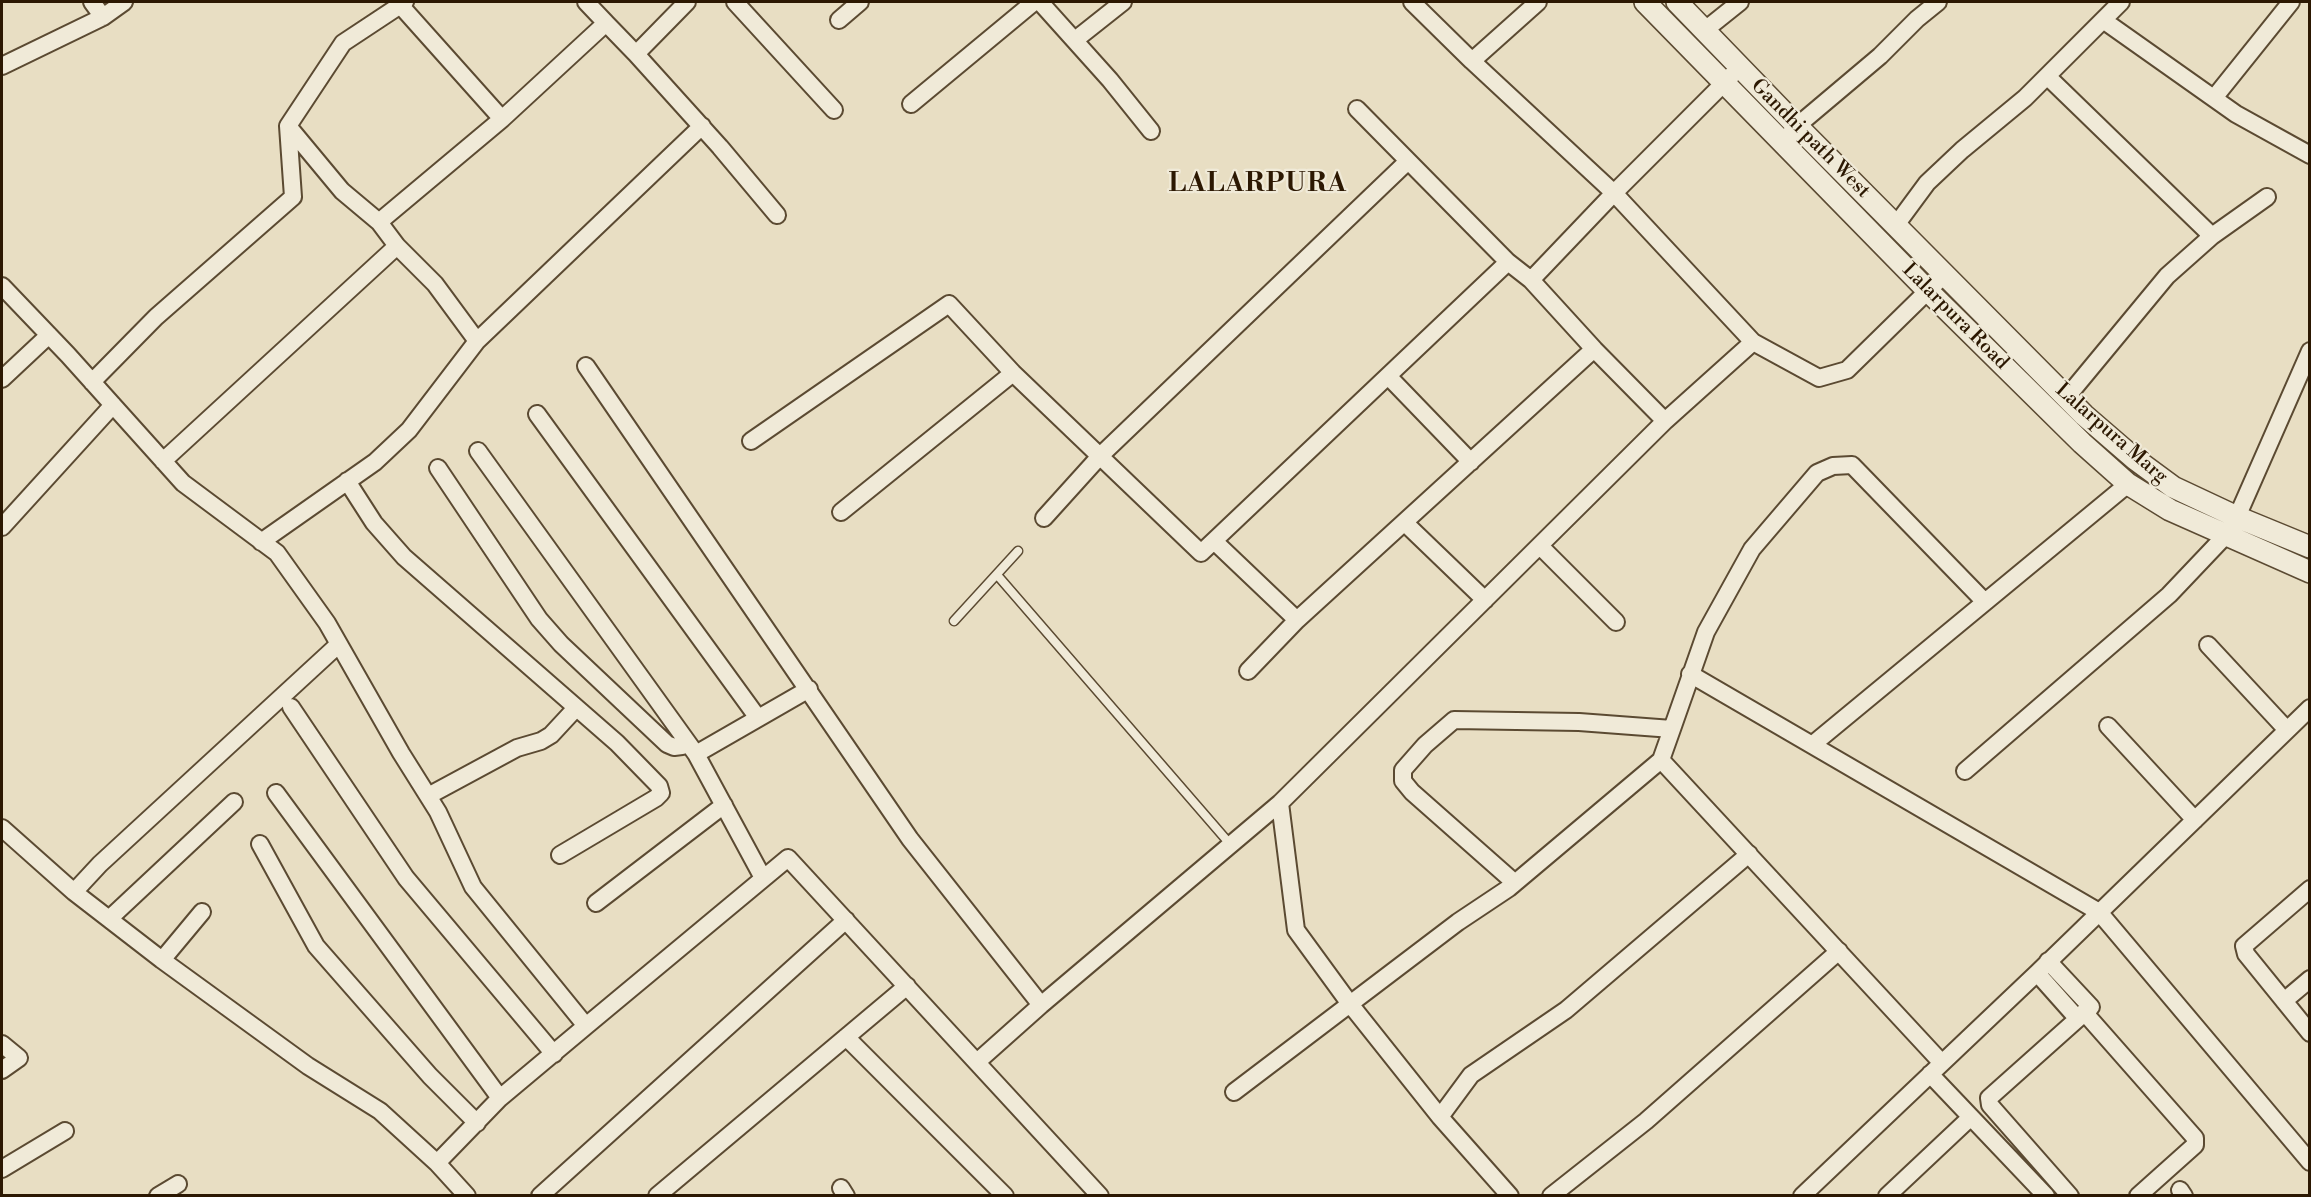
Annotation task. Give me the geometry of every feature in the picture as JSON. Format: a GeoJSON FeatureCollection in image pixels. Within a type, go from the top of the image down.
{"type":"FeatureCollection","features":[{"type":"Feature","properties":{"kind":"street"},"geometry":{"type":"LineString","coordinates":[[92,2],[103,18]]}},
{"type":"Feature","properties":{"kind":"street"},"geometry":{"type":"LineString","coordinates":[[2,66],[103,18],[124,2]]}},
{"type":"Feature","properties":{"kind":"street"},"geometry":{"type":"LineString","coordinates":[[586,2],[702,126],[777,215]]}},
{"type":"Feature","properties":{"kind":"street"},"geometry":{"type":"LineString","coordinates":[[636,54],[687,2]]}},
{"type":"Feature","properties":{"kind":"street"},"geometry":{"type":"LineString","coordinates":[[735,2],[834,110]]}},
{"type":"Feature","properties":{"kind":"street"},"geometry":{"type":"LineString","coordinates":[[839,20],[860,2]]}},
{"type":"Feature","properties":{"kind":"street"},"geometry":{"type":"LineString","coordinates":[[911,104],[1034,2]]}},
{"type":"Feature","properties":{"kind":"street"},"geometry":{"type":"LineString","coordinates":[[1040,2],[1110,80],[1151,131]]}},
{"type":"Feature","properties":{"kind":"street"},"geometry":{"type":"LineString","coordinates":[[1075,40],[1123,2]]}},
{"type":"Feature","properties":{"kind":"street"},"geometry":{"type":"LineString","coordinates":[[1412,2],[1614,193],[1753,342],[1819,378],[1848,370],[1944,275]]}},
{"type":"Feature","properties":{"kind":"street"},"geometry":{"type":"LineString","coordinates":[[1472,61],[1538,2]]}},
{"type":"Feature","properties":{"kind":"street","name":"Lalarpura Road"},"geometry":{"type":"LineString","coordinates":[[1645,2],[1725,82],[1790,134],[1928,291],[2082,443],[2128,484],[2170,510],[2310,572]]}},
{"type":"Feature","properties":{"kind":"street","name":"Gandhi path West"},"geometry":{"type":"LineString","coordinates":[[1677,2],[1740,67],[1790,134],[1896,225],[1944,275]]}},
{"type":"Feature","properties":{"kind":"street"},"geometry":{"type":"LineString","coordinates":[[1705,30],[1740,2]]}},
{"type":"Feature","properties":{"kind":"street"},"geometry":{"type":"LineString","coordinates":[[1790,134],[1938,2]]}},
{"type":"Feature","properties":{"kind":"street"},"geometry":{"type":"LineString","coordinates":[[1896,225],[1927,183],[1962,150],[2025,98],[2121,2]]}},
{"type":"Feature","properties":{"kind":"street"},"geometry":{"type":"LineString","coordinates":[[2214,98],[2291,2]]}},
{"type":"Feature","properties":{"kind":"street"},"geometry":{"type":"LineString","coordinates":[[92,382],[156,317],[293,197],[288,126],[343,43],[403,4],[502,119]]}},
{"type":"Feature","properties":{"kind":"street"},"geometry":{"type":"LineString","coordinates":[[2103,20],[2236,114],[2310,155]]}},
{"type":"Feature","properties":{"kind":"street"},"geometry":{"type":"LineString","coordinates":[[379,222],[502,119],[606,23]]}},
{"type":"Feature","properties":{"kind":"street"},"geometry":{"type":"LineString","coordinates":[[1531,280],[1740,67]]}},
{"type":"Feature","properties":{"kind":"street"},"geometry":{"type":"LineString","coordinates":[[2047,76],[2212,236]]}},
{"type":"Feature","properties":{"kind":"street"},"geometry":{"type":"LineString","coordinates":[[1357,109],[1508,262],[1531,280],[1594,349],[1665,421]]}},
{"type":"Feature","properties":{"kind":"street"},"geometry":{"type":"LineString","coordinates":[[288,126],[342,191],[379,222],[397,246],[435,284],[477,341]]}},
{"type":"Feature","properties":{"kind":"street"},"geometry":{"type":"LineString","coordinates":[[261,542],[375,462],[410,430],[477,341],[702,126]]}},
{"type":"Feature","properties":{"kind":"street"},"geometry":{"type":"LineString","coordinates":[[1044,518],[1100,456],[1408,161]]}},
{"type":"Feature","properties":{"kind":"street"},"geometry":{"type":"LineString","coordinates":[[2066,398],[2167,276],[2212,236],[2267,197]]}},
{"type":"Feature","properties":{"kind":"street"},"geometry":{"type":"LineString","coordinates":[[163,461],[397,246]]}},
{"type":"Feature","properties":{"kind":"street"},"geometry":{"type":"LineString","coordinates":[[751,441],[949,304],[1013,373],[1201,553],[1508,262]]}},
{"type":"Feature","properties":{"kind":"street","name":"Lalarpura Marg"},"geometry":{"type":"LineString","coordinates":[[1944,275],[2066,398],[2134,459],[2174,487],[2310,548]]}},
{"type":"Feature","properties":{"kind":"street"},"geometry":{"type":"LineString","coordinates":[[2,286],[183,483],[277,554],[327,623],[401,753],[438,812],[472,887],[586,1026]]}},
{"type":"Feature","properties":{"kind":"street"},"geometry":{"type":"LineString","coordinates":[[2,379],[49,335]]}},
{"type":"Feature","properties":{"kind":"street"},"geometry":{"type":"LineString","coordinates":[[977,1062],[1280,803],[1665,421],[1753,342]]}},
{"type":"Feature","properties":{"kind":"street"},"geometry":{"type":"LineString","coordinates":[[1248,670],[1297,621],[1594,349]]}},
{"type":"Feature","properties":{"kind":"street"},"geometry":{"type":"LineString","coordinates":[[1965,771],[2169,595],[2225,536],[2237,517],[2310,351]]}},
{"type":"Feature","properties":{"kind":"street"},"geometry":{"type":"LineString","coordinates":[[586,366],[910,839],[1041,1005]]}},
{"type":"Feature","properties":{"kind":"street"},"geometry":{"type":"LineString","coordinates":[[841,512],[1013,373]]}},
{"type":"Feature","properties":{"kind":"street"},"geometry":{"type":"LineString","coordinates":[[1388,376],[1471,462]]}},
{"type":"Feature","properties":{"kind":"street"},"geometry":{"type":"LineString","coordinates":[[2,527],[113,405]]}},
{"type":"Feature","properties":{"kind":"street"},"geometry":{"type":"LineString","coordinates":[[537,414],[758,718]]}},
{"type":"Feature","properties":{"kind":"street"},"geometry":{"type":"LineString","coordinates":[[478,451],[692,748],[763,878]]}},
{"type":"Feature","properties":{"kind":"street"},"geometry":{"type":"LineString","coordinates":[[1234,1092],[1458,922],[1515,883],[1661,760],[1706,632],[1752,549],[1817,473],[1833,466],[1852,465],[1985,602]]}},
{"type":"Feature","properties":{"kind":"street"},"geometry":{"type":"LineString","coordinates":[[438,468],[539,619],[561,644],[667,744],[674,747],[692,748],[758,718],[809,689]]}},
{"type":"Feature","properties":{"kind":"street"},"geometry":{"type":"LineString","coordinates":[[347,481],[374,523],[404,557],[617,743],[653,777],[659,786],[661,793],[656,798],[560,855]]}},
{"type":"Feature","properties":{"kind":"street"},"geometry":{"type":"LineString","coordinates":[[1812,745],[2128,484]]}},
{"type":"Feature","properties":{"kind":"street"},"geometry":{"type":"LineString","coordinates":[[1405,523],[1485,600]]}},
{"type":"Feature","properties":{"kind":"street"},"geometry":{"type":"LineString","coordinates":[[1214,541],[1297,621]]}},
{"type":"Feature","properties":{"kind":"street"},"geometry":{"type":"LineString","coordinates":[[1540,546],[1616,622]]}},
{"type":"Feature","properties":{"kind":"street"},"geometry":{"type":"LineString","coordinates":[[74,892],[134,832],[339,644]]}},
{"type":"Feature","properties":{"kind":"street"},"geometry":{"type":"LineString","coordinates":[[2208,645],[2287,730]]}},
{"type":"Feature","properties":{"kind":"street"},"geometry":{"type":"LineString","coordinates":[[1690,674],[2099,912],[2310,1162]]}},
{"type":"Feature","properties":{"kind":"street"},"geometry":{"type":"LineString","coordinates":[[291,707],[406,878],[554,1054]]}},
{"type":"Feature","properties":{"kind":"street"},"geometry":{"type":"LineString","coordinates":[[428,796],[518,748],[541,741],[551,735],[576,708]]}},
{"type":"Feature","properties":{"kind":"street"},"geometry":{"type":"LineString","coordinates":[[1805,1195],[2310,708]]}},
{"type":"Feature","properties":{"kind":"street"},"geometry":{"type":"LineString","coordinates":[[1515,883],[1403,781],[1403,770],[1425,746],[1454,720],[1579,722],[1672,729]]}},
{"type":"Feature","properties":{"kind":"street"},"geometry":{"type":"LineString","coordinates":[[2108,726],[2195,820]]}},
{"type":"Feature","properties":{"kind":"street"},"geometry":{"type":"LineString","coordinates":[[1661,760],[1839,951],[1936,1068],[1971,1117],[2046,1196]]}},
{"type":"Feature","properties":{"kind":"street"},"geometry":{"type":"LineString","coordinates":[[276,793],[500,1098]]}},
{"type":"Feature","properties":{"kind":"street"},"geometry":{"type":"LineString","coordinates":[[109,919],[234,802]]}},
{"type":"Feature","properties":{"kind":"street"},"geometry":{"type":"LineString","coordinates":[[1280,803],[1296,930],[1350,1004],[1440,1117],[1510,1196]]}},
{"type":"Feature","properties":{"kind":"street"},"geometry":{"type":"LineString","coordinates":[[596,903],[724,805]]}},
{"type":"Feature","properties":{"kind":"street"},"geometry":{"type":"LineString","coordinates":[[2,828],[74,892],[162,960],[308,1066],[380,1111],[437,1163],[467,1196]]}},
{"type":"Feature","properties":{"kind":"street"},"geometry":{"type":"LineString","coordinates":[[260,844],[316,945],[430,1076],[477,1123]]}},
{"type":"Feature","properties":{"kind":"street"},"geometry":{"type":"LineString","coordinates":[[1440,1117],[1471,1075],[1566,1010],[1749,854]]}},
{"type":"Feature","properties":{"kind":"street"},"geometry":{"type":"LineString","coordinates":[[437,1163],[500,1098],[788,858],[1100,1196]]}},
{"type":"Feature","properties":{"kind":"street"},"geometry":{"type":"LineString","coordinates":[[2310,889],[2244,946],[2246,954],[2310,1033]]}},
{"type":"Feature","properties":{"kind":"street"},"geometry":{"type":"LineString","coordinates":[[162,960],[202,912]]}},
{"type":"Feature","properties":{"kind":"street"},"geometry":{"type":"LineString","coordinates":[[540,1196],[846,920]]}},
{"type":"Feature","properties":{"kind":"street"},"geometry":{"type":"LineString","coordinates":[[1551,1196],[1646,1122],[1839,951]]}},
{"type":"Feature","properties":{"kind":"street"},"geometry":{"type":"LineString","coordinates":[[2042,966],[2195,1138],[2195,1145],[2138,1196]]}},
{"type":"Feature","properties":{"kind":"street"},"geometry":{"type":"LineString","coordinates":[[2284,1001],[2310,979]]}},
{"type":"Feature","properties":{"kind":"street"},"geometry":{"type":"LineString","coordinates":[[657,1196],[907,986]]}},
{"type":"Feature","properties":{"kind":"street"},"geometry":{"type":"LineString","coordinates":[[2070,1196],[1990,1105],[1989,1098],[2084,1012]]}},
{"type":"Feature","properties":{"kind":"street"},"geometry":{"type":"LineString","coordinates":[[846,1037],[1002,1195]]}},
{"type":"Feature","properties":{"kind":"street"},"geometry":{"type":"LineString","coordinates":[[2,1044],[19,1058],[2,1070]]}},
{"type":"Feature","properties":{"kind":"street"},"geometry":{"type":"LineString","coordinates":[[1887,1196],[1971,1117]]}},
{"type":"Feature","properties":{"kind":"street"},"geometry":{"type":"LineString","coordinates":[[2,1169],[65,1131]]}},
{"type":"Feature","properties":{"kind":"street"},"geometry":{"type":"LineString","coordinates":[[158,1196],[178,1184]]}},
{"type":"Feature","properties":{"kind":"lane"},"geometry":{"type":"LineString","coordinates":[[954,621],[998,576],[1018,551]]}},
{"type":"Feature","properties":{"kind":"lane"},"geometry":{"type":"LineString","coordinates":[[998,576],[1230,844]]}},
{"type":"Feature","properties":{"kind":"district","name":"LALARPURA"},"geometry":{"type":"Point","coordinates":[1258,185]}}]}
